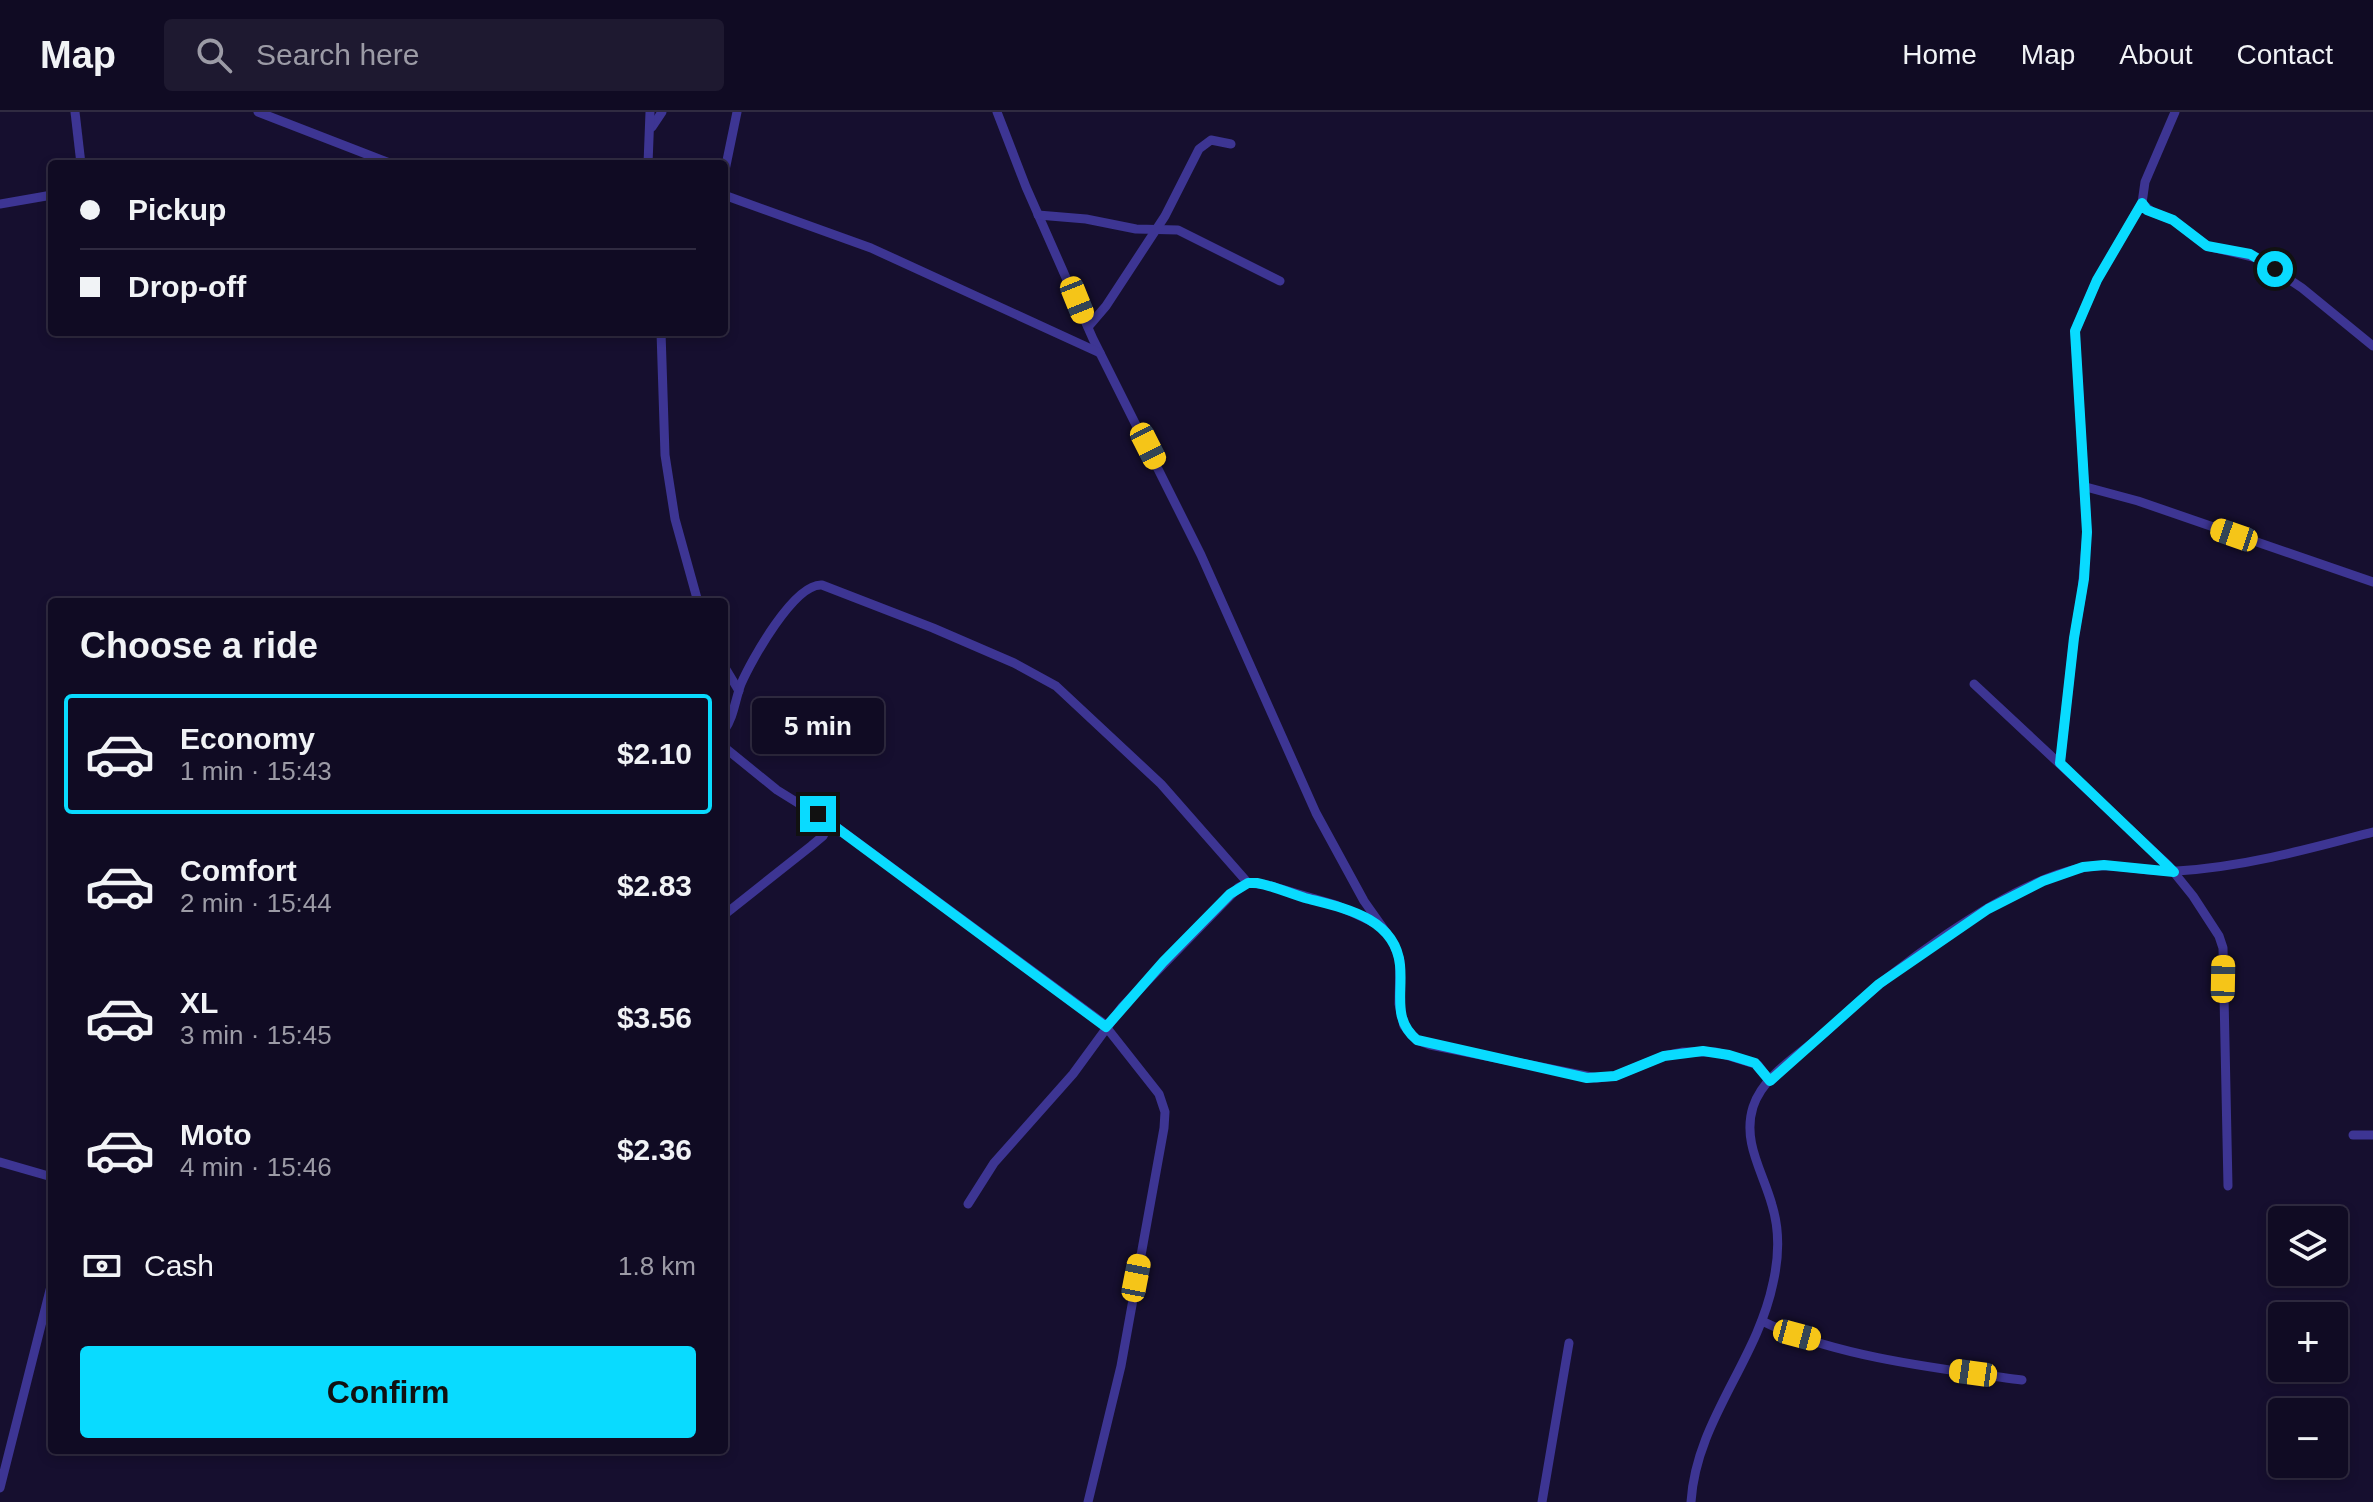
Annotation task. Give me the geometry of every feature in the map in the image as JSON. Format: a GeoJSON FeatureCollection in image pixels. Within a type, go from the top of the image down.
{"type":"FeatureCollection","features":[{"type":"Feature","properties":{"kind":"street"},"geometry":{"type":"LineString","coordinates":[[75,112],[81,160]]}},
{"type":"Feature","properties":{"kind":"street"},"geometry":{"type":"LineString","coordinates":[[258,112],[382,160]]}},
{"type":"Feature","properties":{"kind":"street"},"geometry":{"type":"LineString","coordinates":[[648,160],[650,112]]}},
{"type":"Feature","properties":{"kind":"street"},"geometry":{"type":"LineString","coordinates":[[650,129],[662,112]]}},
{"type":"Feature","properties":{"kind":"street"},"geometry":{"type":"LineString","coordinates":[[727,160],[737,112]]}},
{"type":"Feature","properties":{"kind":"street"},"geometry":{"type":"LineString","coordinates":[[997,112],[1088,327],[1201,555],[1329,838],[1393,942],[1400,961],[1401,1016],[1408,1033],[1417,1040],[1587,1078],[1615,1076],[1676,1053],[1716,1052],[1758,1065],[1770,1081]]}},
{"type":"Feature","properties":{"kind":"street"},"geometry":{"type":"LineString","coordinates":[[2060,763],[2084,579],[2086,487],[2075,331],[2097,280],[2142,203],[2145,182],[2175,112]]}},
{"type":"Feature","properties":{"kind":"street"},"geometry":{"type":"LineString","coordinates":[[1088,327],[1106,306],[1157,228],[1199,149],[1211,140],[1231,144]]}},
{"type":"Feature","properties":{"kind":"street"},"geometry":{"type":"LineString","coordinates":[[0,204],[48,196]]}},
{"type":"Feature","properties":{"kind":"street"},"geometry":{"type":"LineString","coordinates":[[728,196],[871,248],[1100,353]]}},
{"type":"Feature","properties":{"kind":"street"},"geometry":{"type":"LineString","coordinates":[[2142,203],[2147,210],[2173,220],[2207,246],[2250,254],[2275,269],[2373,346]]}},
{"type":"Feature","properties":{"kind":"street"},"geometry":{"type":"LineString","coordinates":[[1038,215],[1086,219],[1136,229],[1178,230],[1280,281]]}},
{"type":"Feature","properties":{"kind":"street"},"geometry":{"type":"LineString","coordinates":[[661,336],[667,469],[675,519],[697,598]]}},
{"type":"Feature","properties":{"kind":"street"},"geometry":{"type":"LineString","coordinates":[[2086,487],[2148,504],[2373,582]]}},
{"type":"Feature","properties":{"kind":"street"},"geometry":{"type":"LineString","coordinates":[[728,725],[739,691],[774,627],[806,589],[822,585],[933,628],[1014,663],[1056,686],[1169,792],[1248,883]]}},
{"type":"Feature","properties":{"kind":"street"},"geometry":{"type":"LineString","coordinates":[[728,673],[739,691]]}},
{"type":"Feature","properties":{"kind":"street"},"geometry":{"type":"LineString","coordinates":[[1974,684],[2174,872],[2210,922],[2223,948],[2228,1186]]}},
{"type":"Feature","properties":{"kind":"street"},"geometry":{"type":"LineString","coordinates":[[728,750],[777,790],[830,822],[1106,1027],[1159,1094],[1165,1119],[1121,1366],[1088,1502]]}},
{"type":"Feature","properties":{"kind":"street"},"geometry":{"type":"LineString","coordinates":[[728,912],[823,836],[830,822]]}},
{"type":"Feature","properties":{"kind":"street"},"geometry":{"type":"LineString","coordinates":[[1691,1502],[1695,1468],[1712,1420],[1744,1363],[1762,1321],[1773,1282],[1779,1244],[1772,1203],[1749,1134],[1754,1103],[1770,1081],[1863,997],[1988,909],[2052,877],[2083,867],[2104,865],[2174,872],[2261,860],[2373,832]]}},
{"type":"Feature","properties":{"kind":"street"},"geometry":{"type":"LineString","coordinates":[[968,1204],[994,1163],[1073,1074],[1106,1027],[1163,962],[1230,894],[1248,883],[1268,885],[1336,905],[1383,928]]}},
{"type":"Feature","properties":{"kind":"street"},"geometry":{"type":"LineString","coordinates":[[2353,1135],[2373,1135]]}},
{"type":"Feature","properties":{"kind":"street"},"geometry":{"type":"LineString","coordinates":[[0,1162],[48,1176]]}},
{"type":"Feature","properties":{"kind":"street"},"geometry":{"type":"LineString","coordinates":[[0,1488],[48,1298]]}},
{"type":"Feature","properties":{"kind":"street"},"geometry":{"type":"LineString","coordinates":[[1762,1321],[1797,1335],[1879,1356],[2022,1380]]}},
{"type":"Feature","properties":{"kind":"street"},"geometry":{"type":"LineString","coordinates":[[1542,1502],[1569,1343]]}},
{"type":"Feature","properties":{"kind":"route"},"geometry":{"type":"LineString","coordinates":[[818,814],[1106,1027],[1163,962],[1230,894],[1248,883],[1257,883],[1336,905],[1383,928],[1393,942],[1400,961],[1399,1004],[1404,1026],[1417,1040],[1587,1078],[1615,1076],[1676,1053],[1716,1052],[1758,1065],[1770,1081],[1879,984],[1988,909],[2061,873],[2083,867],[2104,865],[2174,872],[2060,763],[2084,579],[2087,532],[2075,331],[2097,280],[2142,203],[2147,210],[2182,226],[2202,244],[2250,254],[2275,269]]}}]}
